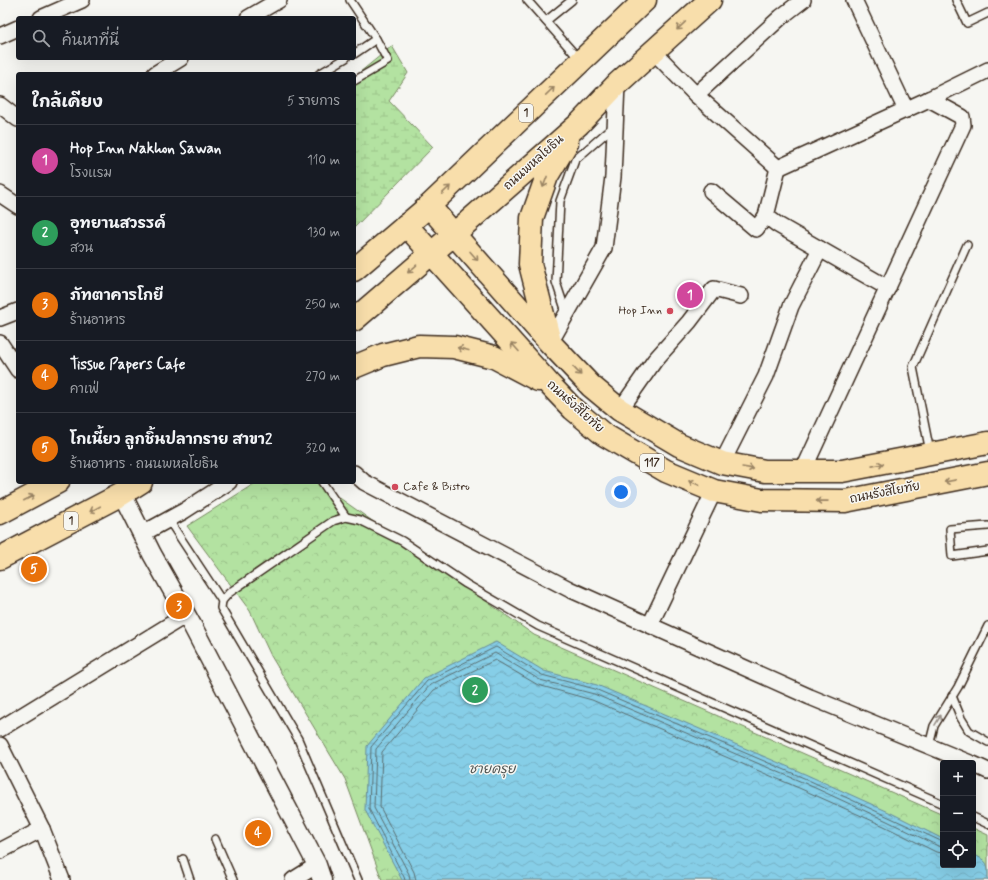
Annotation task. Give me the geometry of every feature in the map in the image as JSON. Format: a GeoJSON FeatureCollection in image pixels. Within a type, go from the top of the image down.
{"type":"FeatureCollection","features":[{"type":"Feature","properties":{"kind":"main road","name":"1"},"geometry":{"type":"LineString","coordinates":[[356,268],[429,206],[645,0]]}},
{"type":"Feature","properties":{"kind":"main road","name":"ถนนพหลโยธิน"},"geometry":{"type":"LineString","coordinates":[[356,318],[579,124],[617,84],[710,0]]}},
{"type":"Feature","properties":{"kind":"main road"},"geometry":{"type":"LineString","coordinates":[[550,343],[530,264],[532,218],[547,176],[579,124]]}},
{"type":"Feature","properties":{"kind":"main road","name":"117"},"geometry":{"type":"LineString","coordinates":[[429,206],[550,343],[591,386],[620,410],[679,445],[722,463],[765,470],[842,471],[988,443]]}},
{"type":"Feature","properties":{"kind":"main road","name":"ถนนรังสิโยทัย"},"geometry":{"type":"LineString","coordinates":[[406,225],[550,386],[573,409],[603,434],[666,471],[714,491],[762,500],[845,501],[988,473]]}},
{"type":"Feature","properties":{"kind":"main road"},"geometry":{"type":"LineString","coordinates":[[356,366],[383,355],[419,346],[454,347],[494,357],[550,386]]}},
{"type":"Feature","properties":{"kind":"main road"},"geometry":{"type":"LineString","coordinates":[[0,513],[54,484]]}},
{"type":"Feature","properties":{"kind":"main road","name":"1"},"geometry":{"type":"LineString","coordinates":[[0,558],[122,494],[138,484]]}},
{"type":"Feature","properties":{"kind":"street"},"geometry":{"type":"LineString","coordinates":[[46,16],[82,0]]}},
{"type":"Feature","properties":{"kind":"street"},"geometry":{"type":"LineString","coordinates":[[251,16],[279,0]]}},
{"type":"Feature","properties":{"kind":"street"},"geometry":{"type":"LineString","coordinates":[[696,96],[781,17],[802,0]]}},
{"type":"Feature","properties":{"kind":"street"},"geometry":{"type":"LineString","coordinates":[[854,0],[906,110]]}},
{"type":"Feature","properties":{"kind":"street"},"geometry":{"type":"LineString","coordinates":[[0,36],[16,29]]}},
{"type":"Feature","properties":{"kind":"street"},"geometry":{"type":"LineString","coordinates":[[654,52],[696,96],[778,168]]}},
{"type":"Feature","properties":{"kind":"street"},"geometry":{"type":"LineString","coordinates":[[157,72],[178,60]]}},
{"type":"Feature","properties":{"kind":"street"},"geometry":{"type":"LineString","coordinates":[[778,168],[929,100],[988,70]]}},
{"type":"Feature","properties":{"kind":"street"},"geometry":{"type":"LineString","coordinates":[[550,343],[604,248],[613,177],[617,84]]}},
{"type":"Feature","properties":{"kind":"street"},"geometry":{"type":"LineString","coordinates":[[803,471],[963,125],[962,117],[929,100]]}},
{"type":"Feature","properties":{"kind":"street"},"geometry":{"type":"LineString","coordinates":[[0,105],[16,117]]}},
{"type":"Feature","properties":{"kind":"street"},"geometry":{"type":"LineString","coordinates":[[711,191],[756,230],[766,216],[778,168]]}},
{"type":"Feature","properties":{"kind":"street"},"geometry":{"type":"LineString","coordinates":[[0,194],[16,205]]}},
{"type":"Feature","properties":{"kind":"street"},"geometry":{"type":"LineString","coordinates":[[766,216],[778,225],[888,288]]}},
{"type":"Feature","properties":{"kind":"street"},"geometry":{"type":"LineString","coordinates":[[722,463],[766,376],[791,306],[820,249]]}},
{"type":"Feature","properties":{"kind":"street"},"geometry":{"type":"LineString","coordinates":[[620,410],[656,360],[689,322],[714,289],[741,296]]}},
{"type":"Feature","properties":{"kind":"street"},"geometry":{"type":"LineString","coordinates":[[0,318],[16,312]]}},
{"type":"Feature","properties":{"kind":"street"},"geometry":{"type":"LineString","coordinates":[[0,343],[16,367]]}},
{"type":"Feature","properties":{"kind":"street"},"geometry":{"type":"LineString","coordinates":[[356,475],[364,482],[568,589],[810,697],[963,760]]}},
{"type":"Feature","properties":{"kind":"street"},"geometry":{"type":"LineString","coordinates":[[142,534],[226,484]]}},
{"type":"Feature","properties":{"kind":"street"},"geometry":{"type":"LineString","coordinates":[[650,625],[714,491]]}},
{"type":"Feature","properties":{"kind":"street"},"geometry":{"type":"LineString","coordinates":[[122,494],[319,873],[293,880]]}},
{"type":"Feature","properties":{"kind":"street"},"geometry":{"type":"LineString","coordinates":[[0,729],[186,615]]}},
{"type":"Feature","properties":{"kind":"street"},"geometry":{"type":"LineString","coordinates":[[0,746],[42,829],[62,880]]}},
{"type":"Feature","properties":{"kind":"street"},"geometry":{"type":"LineString","coordinates":[[976,765],[988,771]]}},
{"type":"Feature","properties":{"kind":"street"},"geometry":{"type":"LineString","coordinates":[[0,851],[42,829]]}},
{"type":"Feature","properties":{"kind":"lane"},"geometry":{"type":"LineString","coordinates":[[350,0],[388,61],[356,80]]}},
{"type":"Feature","properties":{"kind":"lane"},"geometry":{"type":"LineString","coordinates":[[527,0],[581,61]]}},
{"type":"Feature","properties":{"kind":"lane"},"geometry":{"type":"LineString","coordinates":[[546,21],[572,0]]}},
{"type":"Feature","properties":{"kind":"lane"},"geometry":{"type":"LineString","coordinates":[[956,0],[967,23],[988,13]]}},
{"type":"Feature","properties":{"kind":"lane"},"geometry":{"type":"LineString","coordinates":[[356,53],[376,40]]}},
{"type":"Feature","properties":{"kind":"lane"},"geometry":{"type":"LineString","coordinates":[[322,72],[343,60]]}},
{"type":"Feature","properties":{"kind":"lane"},"geometry":{"type":"LineString","coordinates":[[567,314],[556,282],[560,201],[575,160],[615,125]]}},
{"type":"Feature","properties":{"kind":"lane"},"geometry":{"type":"LineString","coordinates":[[930,454],[913,368],[967,245]]}},
{"type":"Feature","properties":{"kind":"lane"},"geometry":{"type":"LineString","coordinates":[[323,484],[346,517]]}},
{"type":"Feature","properties":{"kind":"lane"},"geometry":{"type":"LineString","coordinates":[[358,880],[298,739],[221,608],[222,601],[229,593],[333,521],[346,517],[360,520],[402,540],[466,584],[538,626],[940,803]]}},
{"type":"Feature","properties":{"kind":"lane"},"geometry":{"type":"LineString","coordinates":[[168,519],[222,601]]}},
{"type":"Feature","properties":{"kind":"lane"},"geometry":{"type":"LineString","coordinates":[[988,526],[950,529],[952,556],[988,551]]}},
{"type":"Feature","properties":{"kind":"lane"},"geometry":{"type":"LineString","coordinates":[[929,746],[934,726],[952,696],[988,626]]}},
{"type":"Feature","properties":{"kind":"lane"},"geometry":{"type":"LineString","coordinates":[[952,696],[961,718],[969,731],[988,742]]}},
{"type":"Feature","properties":{"kind":"lane"},"geometry":{"type":"LineString","coordinates":[[976,818],[988,824]]}},
{"type":"Feature","properties":{"kind":"lane"},"geometry":{"type":"LineString","coordinates":[[216,839],[233,880]]}},
{"type":"Feature","properties":{"kind":"lane"},"geometry":{"type":"LineString","coordinates":[[183,859],[190,880]]}},
{"type":"Feature","properties":{"kind":"green space"},"geometry":{"type":"Polygon","coordinates":[[[392,46],[408,73],[389,101],[433,147],[356,226],[356,75],[392,46]]]}},
{"type":"Feature","properties":{"kind":"green space","name":"ชายครุย"},"geometry":{"type":"Polygon","coordinates":[[[254,484],[320,484],[534,635],[940,814],[940,868],[976,868],[976,829],[988,835],[988,880],[382,880],[345,779],[271,656],[250,611],[187,526],[254,484]]]}},
{"type":"Feature","properties":{"kind":"water","name":"ชายครุย"},"geometry":{"type":"Polygon","coordinates":[[[496,642],[544,671],[597,685],[805,774],[891,813],[940,838],[940,868],[976,868],[976,856],[986,863],[988,869],[988,880],[402,880],[365,810],[367,746],[424,678],[496,642]]]}},
{"type":"Feature","properties":{"kind":"place","name":"Hop Inn Nakhon Sawan"},"geometry":{"type":"Point","coordinates":[690,295]}},
{"type":"Feature","properties":{"kind":"place","name":"Hop Inn"},"geometry":{"type":"Point","coordinates":[670,311]}},
{"type":"Feature","properties":{"kind":"place","name":"Cafe & Bistro"},"geometry":{"type":"Point","coordinates":[395,487]}},
{"type":"Feature","properties":{"kind":"place","name":"โกเนี้ยว ลูกชิ้นปลากราย สาขา2"},"geometry":{"type":"Point","coordinates":[34,569]}},
{"type":"Feature","properties":{"kind":"place","name":"ภัทตาคารโกยี"},"geometry":{"type":"Point","coordinates":[179,606]}},
{"type":"Feature","properties":{"kind":"place","name":"อุทยานสวรรค์"},"geometry":{"type":"Point","coordinates":[475,690]}},
{"type":"Feature","properties":{"kind":"place","name":"Tissue Papers Cafe"},"geometry":{"type":"Point","coordinates":[258,833]}}]}
